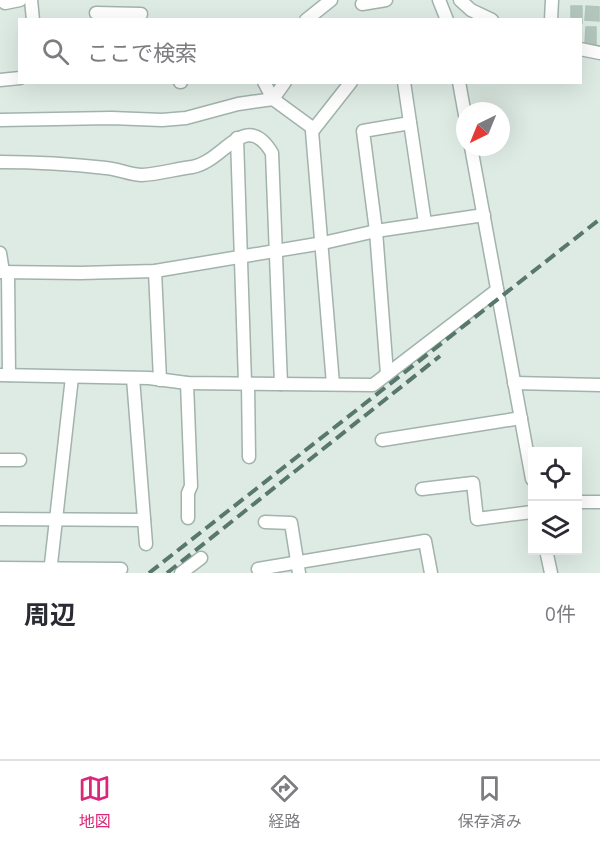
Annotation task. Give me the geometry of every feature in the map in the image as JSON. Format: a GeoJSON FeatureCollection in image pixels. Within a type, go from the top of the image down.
{"type":"FeatureCollection","features":[{"type":"Feature","properties":{"kind":"street"},"geometry":{"type":"LineString","coordinates":[[5,3],[20,0]]}},
{"type":"Feature","properties":{"kind":"street"},"geometry":{"type":"LineString","coordinates":[[31,0],[33,18]]}},
{"type":"Feature","properties":{"kind":"street"},"geometry":{"type":"LineString","coordinates":[[94,0],[96,16],[141,14]]}},
{"type":"Feature","properties":{"kind":"street"},"geometry":{"type":"LineString","coordinates":[[308,18],[331,0]]}},
{"type":"Feature","properties":{"kind":"street"},"geometry":{"type":"LineString","coordinates":[[362,4],[386,0]]}},
{"type":"Feature","properties":{"kind":"street"},"geometry":{"type":"LineString","coordinates":[[439,0],[446,18]]}},
{"type":"Feature","properties":{"kind":"street"},"geometry":{"type":"LineString","coordinates":[[460,0],[471,10],[488,18]]}},
{"type":"Feature","properties":{"kind":"street"},"geometry":{"type":"LineString","coordinates":[[551,18],[552,0]]}},
{"type":"Feature","properties":{"kind":"street"},"geometry":{"type":"LineString","coordinates":[[582,50],[600,53]]}},
{"type":"Feature","properties":{"kind":"street"},"geometry":{"type":"LineString","coordinates":[[0,80],[18,78]]}},
{"type":"Feature","properties":{"kind":"street"},"geometry":{"type":"LineString","coordinates":[[265,84],[273,99],[314,129]]}},
{"type":"Feature","properties":{"kind":"street"},"geometry":{"type":"LineString","coordinates":[[0,120],[186,118],[238,104],[273,99],[284,84]]}},
{"type":"Feature","properties":{"kind":"street"},"geometry":{"type":"LineString","coordinates":[[333,384],[312,131],[349,84]]}},
{"type":"Feature","properties":{"kind":"street"},"geometry":{"type":"LineString","coordinates":[[404,84],[425,223]]}},
{"type":"Feature","properties":{"kind":"street"},"geometry":{"type":"LineString","coordinates":[[459,84],[463,102]]}},
{"type":"Feature","properties":{"kind":"street"},"geometry":{"type":"LineString","coordinates":[[387,374],[376,231],[363,131],[410,123]]}},
{"type":"Feature","properties":{"kind":"street"},"geometry":{"type":"LineString","coordinates":[[0,162],[114,168],[140,175],[196,166],[215,157],[237,138],[254,136],[263,140],[272,153],[282,384]]}},
{"type":"Feature","properties":{"kind":"street"},"geometry":{"type":"LineString","coordinates":[[237,138],[249,457]]}},
{"type":"Feature","properties":{"kind":"street"},"geometry":{"type":"LineString","coordinates":[[473,156],[528,457]]}},
{"type":"Feature","properties":{"kind":"street"},"geometry":{"type":"LineString","coordinates":[[4,272],[155,271],[323,243],[376,231],[484,215]]}},
{"type":"Feature","properties":{"kind":"street"},"geometry":{"type":"LineString","coordinates":[[0,253],[4,272],[5,375],[133,378],[186,383],[373,385],[497,290]]}},
{"type":"Feature","properties":{"kind":"street"},"geometry":{"type":"LineString","coordinates":[[155,271],[160,380]]}},
{"type":"Feature","properties":{"kind":"street"},"geometry":{"type":"LineString","coordinates":[[51,571],[72,377]]}},
{"type":"Feature","properties":{"kind":"street"},"geometry":{"type":"LineString","coordinates":[[133,378],[146,544]]}},
{"type":"Feature","properties":{"kind":"street"},"geometry":{"type":"LineString","coordinates":[[186,383],[191,486],[188,493],[188,518]]}},
{"type":"Feature","properties":{"kind":"street"},"geometry":{"type":"LineString","coordinates":[[514,384],[600,385]]}},
{"type":"Feature","properties":{"kind":"street"},"geometry":{"type":"LineString","coordinates":[[382,440],[521,418]]}},
{"type":"Feature","properties":{"kind":"street"},"geometry":{"type":"LineString","coordinates":[[0,460],[20,460]]}},
{"type":"Feature","properties":{"kind":"street"},"geometry":{"type":"LineString","coordinates":[[422,489],[473,483],[477,519],[528,513]]}},
{"type":"Feature","properties":{"kind":"street"},"geometry":{"type":"LineString","coordinates":[[582,502],[600,502]]}},
{"type":"Feature","properties":{"kind":"street"},"geometry":{"type":"LineString","coordinates":[[0,519],[144,520]]}},
{"type":"Feature","properties":{"kind":"street"},"geometry":{"type":"LineString","coordinates":[[265,522],[291,523],[298,568]]}},
{"type":"Feature","properties":{"kind":"street"},"geometry":{"type":"LineString","coordinates":[[258,569],[298,568],[425,542],[431,573]]}},
{"type":"Feature","properties":{"kind":"street"},"geometry":{"type":"LineString","coordinates":[[547,555],[551,573]]}},
{"type":"Feature","properties":{"kind":"street"},"geometry":{"type":"LineString","coordinates":[[181,573],[201,558]]}},
{"type":"Feature","properties":{"kind":"street"},"geometry":{"type":"LineString","coordinates":[[0,568],[51,571],[121,569]]}},
{"type":"Feature","properties":{"kind":"building"},"geometry":{"type":"Polygon","coordinates":[[[571,6],[582,6],[582,18],[571,18],[571,6]]]}},
{"type":"Feature","properties":{"kind":"building"},"geometry":{"type":"Polygon","coordinates":[[[586,6],[599,7],[599,21],[585,20],[586,6]]]}},
{"type":"Feature","properties":{"kind":"building"},"geometry":{"type":"Polygon","coordinates":[[[586,27],[596,27],[596,45],[585,45],[586,27]]]}},
{"type":"Feature","properties":{"kind":"railway"},"geometry":{"type":"LineString","coordinates":[[149,573],[600,219]]}},
{"type":"Feature","properties":{"kind":"railway"},"geometry":{"type":"LineString","coordinates":[[167,573],[440,356]]}}]}
